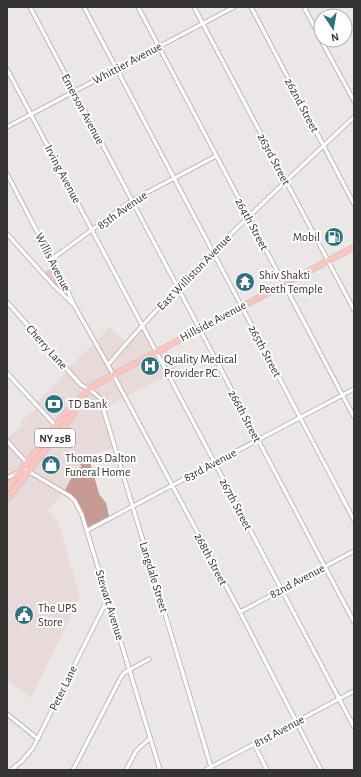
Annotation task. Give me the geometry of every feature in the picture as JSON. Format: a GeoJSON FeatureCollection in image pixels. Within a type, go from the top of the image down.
{"type":"FeatureCollection","features":[{"type":"Feature","properties":{"kind":"main road","name":"Hillside Avenue"},"geometry":{"type":"LineString","coordinates":[[7,488],[55,426],[89,389],[241,306],[354,247]]}},
{"type":"Feature","properties":{"kind":"main road","name":"Hillside Avenue"},"geometry":{"type":"LineString","coordinates":[[7,499],[73,414],[77,403]]}},
{"type":"Feature","properties":{"kind":"street","name":"Emerson Avenue"},"geometry":{"type":"LineString","coordinates":[[30,7],[136,210]]}},
{"type":"Feature","properties":{"kind":"street","name":"265th Street"},"geometry":{"type":"LineString","coordinates":[[84,7],[354,520]]}},
{"type":"Feature","properties":{"kind":"street","name":"264th Street"},"geometry":{"type":"LineString","coordinates":[[138,7],[354,417]]}},
{"type":"Feature","properties":{"kind":"street","name":"263rd Street"},"geometry":{"type":"LineString","coordinates":[[194,7],[354,310]]}},
{"type":"Feature","properties":{"kind":"street","name":"Whittier Avenue"},"geometry":{"type":"LineString","coordinates":[[7,126],[234,7]]}},
{"type":"Feature","properties":{"kind":"street","name":"262nd Street"},"geometry":{"type":"LineString","coordinates":[[251,7],[354,204]]}},
{"type":"Feature","properties":{"kind":"street"},"geometry":{"type":"LineString","coordinates":[[304,7],[313,24]]}},
{"type":"Feature","properties":{"kind":"street"},"geometry":{"type":"LineString","coordinates":[[325,48],[354,101]]}},
{"type":"Feature","properties":{"kind":"street","name":"Irving Avenue"},"geometry":{"type":"LineString","coordinates":[[7,69],[118,280]]}},
{"type":"Feature","properties":{"kind":"street","name":"East Williston Avenue"},"geometry":{"type":"LineString","coordinates":[[108,365],[142,326],[213,251],[248,216],[354,117]]}},
{"type":"Feature","properties":{"kind":"street","name":"85th Avenue"},"geometry":{"type":"LineString","coordinates":[[52,259],[132,201],[216,156]]}},
{"type":"Feature","properties":{"kind":"street","name":"Willis Avenue"},"geometry":{"type":"LineString","coordinates":[[7,174],[52,259],[74,305],[100,349]]}},
{"type":"Feature","properties":{"kind":"street","name":"266th Street"},"geometry":{"type":"LineString","coordinates":[[136,210],[354,622]]}},
{"type":"Feature","properties":{"kind":"street"},"geometry":{"type":"LineString","coordinates":[[7,234],[54,286],[74,305]]}},
{"type":"Feature","properties":{"kind":"street","name":"267th Street"},"geometry":{"type":"LineString","coordinates":[[118,280],[354,727]]}},
{"type":"Feature","properties":{"kind":"street","name":"Cherry Lane"},"geometry":{"type":"LineString","coordinates":[[7,302],[81,385],[89,389]]}},
{"type":"Feature","properties":{"kind":"street","name":"268th Street"},"geometry":{"type":"LineString","coordinates":[[100,349],[240,612],[321,770]]}},
{"type":"Feature","properties":{"kind":"street"},"geometry":{"type":"LineString","coordinates":[[7,373],[55,426]]}},
{"type":"Feature","properties":{"kind":"street","name":"Langdale Street"},"geometry":{"type":"LineString","coordinates":[[89,389],[100,398],[212,768]]}},
{"type":"Feature","properties":{"kind":"street","name":"83rd Avenue"},"geometry":{"type":"LineString","coordinates":[[88,530],[354,389]]}},
{"type":"Feature","properties":{"kind":"street","name":"Stewart Avenue"},"geometry":{"type":"LineString","coordinates":[[7,441],[23,467],[70,496],[79,508],[88,530],[107,600],[160,770]]}},
{"type":"Feature","properties":{"kind":"street"},"geometry":{"type":"LineString","coordinates":[[7,478],[23,467]]}},
{"type":"Feature","properties":{"kind":"street","name":"82nd Avenue"},"geometry":{"type":"LineString","coordinates":[[240,612],[354,551]]}},
{"type":"Feature","properties":{"kind":"street","name":"Peter Lane"},"geometry":{"type":"LineString","coordinates":[[11,770],[26,756],[38,740],[107,600]]}},
{"type":"Feature","properties":{"kind":"street"},"geometry":{"type":"LineString","coordinates":[[73,770],[121,677],[129,670],[148,659]]}},
{"type":"Feature","properties":{"kind":"street","name":"81st Avenue"},"geometry":{"type":"LineString","coordinates":[[205,770],[212,768],[354,691]]}},
{"type":"Feature","properties":{"kind":"street"},"geometry":{"type":"LineString","coordinates":[[7,714],[38,740]]}},
{"type":"Feature","properties":{"kind":"street"},"geometry":{"type":"LineString","coordinates":[[126,770],[136,751],[150,738]]}},
{"type":"Feature","properties":{"kind":"street"},"geometry":{"type":"LineString","coordinates":[[254,744],[267,770]]}},
{"type":"Feature","properties":{"kind":"shaded area"},"geometry":{"type":"Polygon","coordinates":[[[54,265],[68,297],[44,273],[54,265]]]}},
{"type":"Feature","properties":{"kind":"shaded area"},"geometry":{"type":"Polygon","coordinates":[[[142,326],[156,352],[165,347],[177,368],[167,373],[168,375],[103,409],[114,448],[80,458],[86,464],[48,511],[58,521],[80,597],[31,698],[7,679],[7,499],[73,414],[76,404],[20,471],[7,478],[7,439],[23,425],[20,422],[38,407],[35,404],[109,327],[127,343],[142,326]]]}},
{"type":"Feature","properties":{"kind":"shaded area"},"geometry":{"type":"Polygon","coordinates":[[[79,458],[90,462],[99,494],[106,503],[109,516],[88,527],[80,506],[65,490],[74,473],[81,467],[79,458]]]}},
{"type":"Feature","properties":{"kind":"place","name":"Mobil"},"geometry":{"type":"Point","coordinates":[334,237]}},
{"type":"Feature","properties":{"kind":"place","name":"Shiv Shakti Peeth Temple"},"geometry":{"type":"Point","coordinates":[245,282]}},
{"type":"Feature","properties":{"kind":"place","name":"Quality Medical Provider P.C."},"geometry":{"type":"Point","coordinates":[150,366]}},
{"type":"Feature","properties":{"kind":"place","name":"TD Bank"},"geometry":{"type":"Point","coordinates":[54,404]}},
{"type":"Feature","properties":{"kind":"place","name":"Thomas Dalton Funeral Home"},"geometry":{"type":"Point","coordinates":[51,465]}},
{"type":"Feature","properties":{"kind":"place","name":"The UPS Store"},"geometry":{"type":"Point","coordinates":[24,615]}}]}
